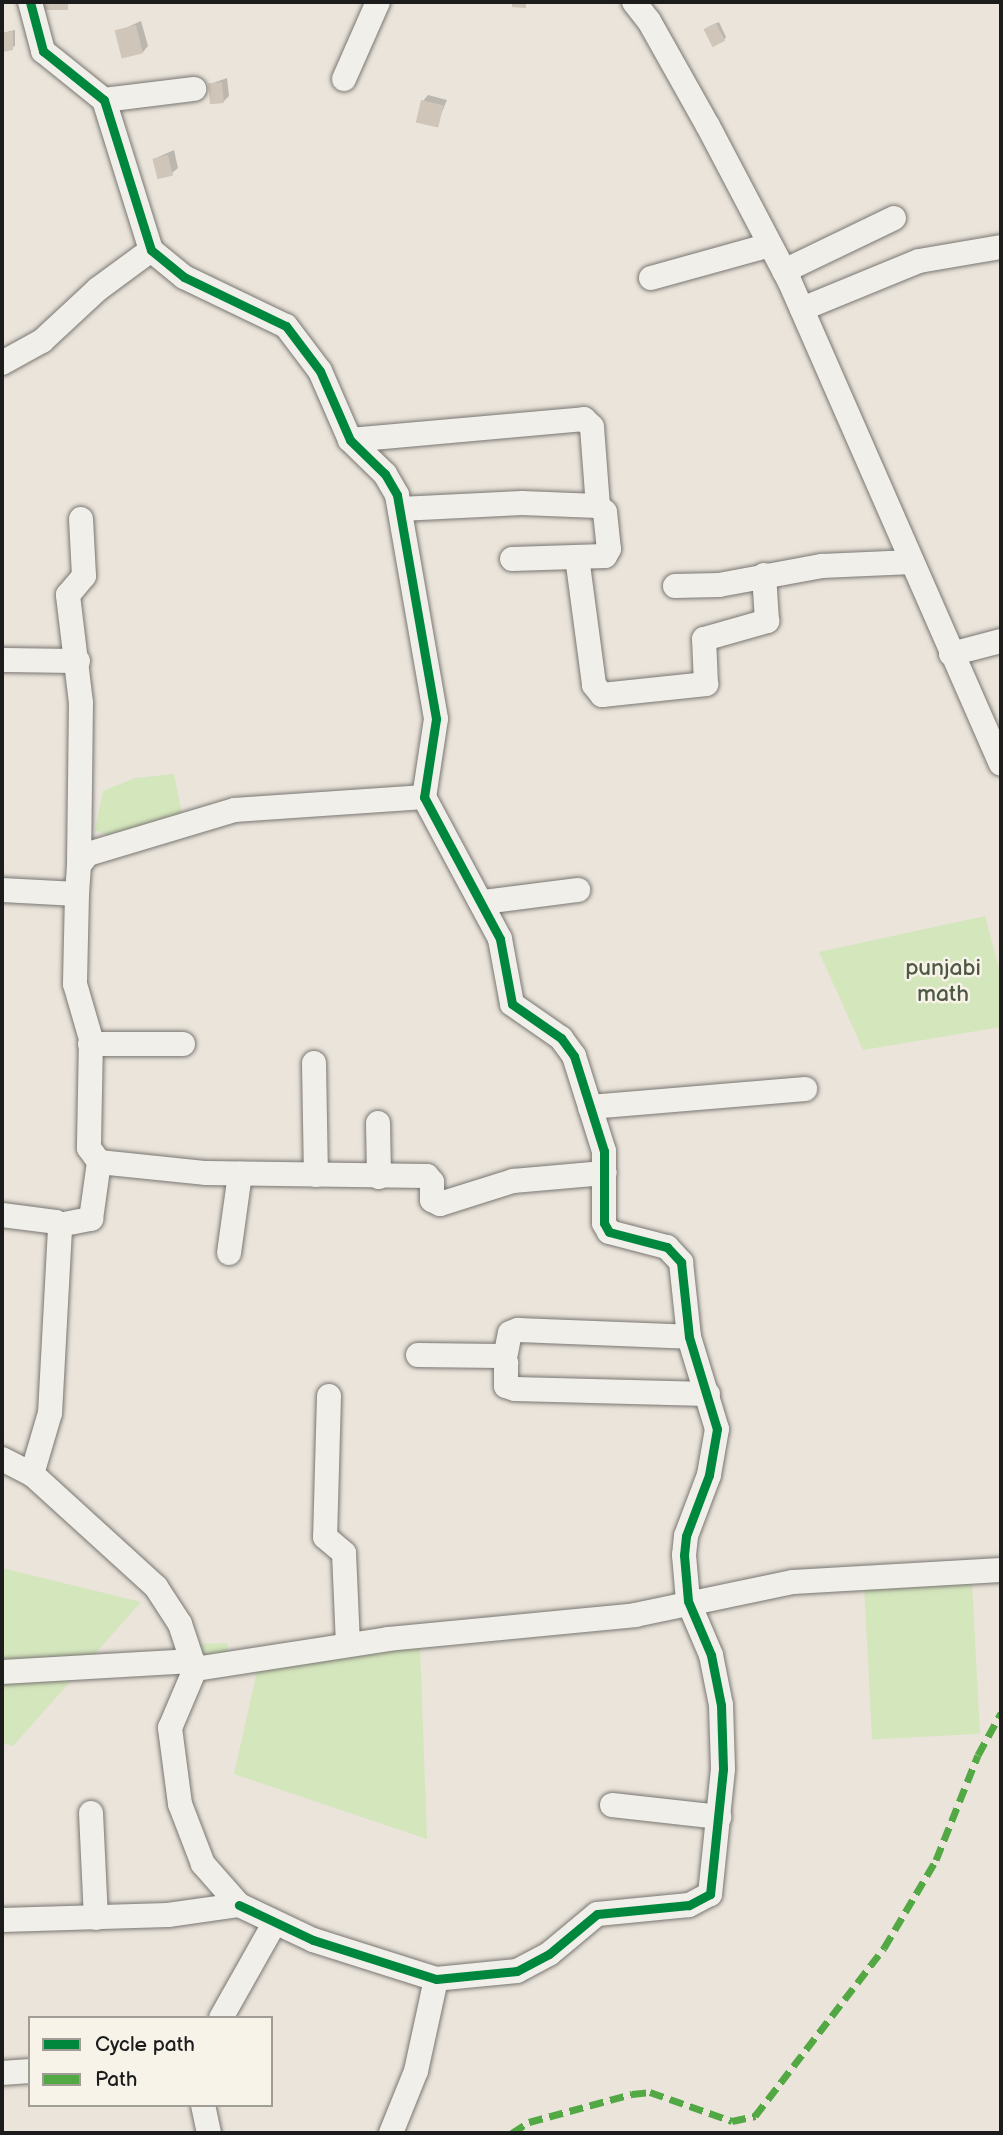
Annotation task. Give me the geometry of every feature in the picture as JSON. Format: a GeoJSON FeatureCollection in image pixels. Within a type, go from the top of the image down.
{"type":"FeatureCollection","features":[{"type":"Feature","properties":{"kind":"street"},"geometry":{"type":"LineString","coordinates":[[2,1459],[32,1474],[156,1587],[180,1624],[194,1665],[170,1728],[180,1804],[203,1864],[239,1905],[274,1924],[344,1951],[436,1979],[490,1977],[533,1965],[597,1914],[701,1902],[715,1883],[723,1769],[718,1682],[688,1601],[686,1536],[717,1441],[708,1394],[690,1337],[681,1262],[667,1247],[609,1232],[604,1223],[604,1151],[569,1046],[512,1004],[500,939],[484,902],[424,797],[436,719],[400,509],[385,474],[350,440],[320,371],[286,326],[184,277],[151,250],[104,100],[43,51],[35,33],[30,2]]}},
{"type":"Feature","properties":{"kind":"street"},"geometry":{"type":"LineString","coordinates":[[344,79],[378,2]]}},
{"type":"Feature","properties":{"kind":"street"},"geometry":{"type":"LineString","coordinates":[[634,2],[649,21],[784,271],[1001,764]]}},
{"type":"Feature","properties":{"kind":"street"},"geometry":{"type":"LineString","coordinates":[[104,100],[194,89]]}},
{"type":"Feature","properties":{"kind":"street"},"geometry":{"type":"LineString","coordinates":[[784,271],[894,218]]}},
{"type":"Feature","properties":{"kind":"street"},"geometry":{"type":"LineString","coordinates":[[651,278],[770,245]]}},
{"type":"Feature","properties":{"kind":"street"},"geometry":{"type":"LineString","coordinates":[[802,309],[919,261],[1001,247]]}},
{"type":"Feature","properties":{"kind":"street"},"geometry":{"type":"LineString","coordinates":[[2,363],[42,341],[98,289],[151,250]]}},
{"type":"Feature","properties":{"kind":"street"},"geometry":{"type":"LineString","coordinates":[[350,440],[584,419],[592,427],[598,506]]}},
{"type":"Feature","properties":{"kind":"street"},"geometry":{"type":"LineString","coordinates":[[400,509],[522,503],[598,506],[605,512],[608,554],[578,558],[512,559]]}},
{"type":"Feature","properties":{"kind":"street"},"geometry":{"type":"LineString","coordinates":[[2,1215],[59,1225],[91,1219],[99,1161],[89,1147],[90,1044],[75,984],[79,865],[78,661],[68,595],[83,576],[81,519]]}},
{"type":"Feature","properties":{"kind":"street"},"geometry":{"type":"LineString","coordinates":[[578,558],[594,685],[602,695],[706,684],[704,639],[767,621],[764,575]]}},
{"type":"Feature","properties":{"kind":"street"},"geometry":{"type":"LineString","coordinates":[[675,586],[719,585],[822,566],[912,562]]}},
{"type":"Feature","properties":{"kind":"street"},"geometry":{"type":"LineString","coordinates":[[951,654],[1001,641]]}},
{"type":"Feature","properties":{"kind":"street"},"geometry":{"type":"LineString","coordinates":[[2,660],[78,661]]}},
{"type":"Feature","properties":{"kind":"street"},"geometry":{"type":"LineString","coordinates":[[79,865],[88,854],[235,810],[424,797]]}},
{"type":"Feature","properties":{"kind":"street"},"geometry":{"type":"LineString","coordinates":[[2,890],[76,894]]}},
{"type":"Feature","properties":{"kind":"street"},"geometry":{"type":"LineString","coordinates":[[484,902],[578,890]]}},
{"type":"Feature","properties":{"kind":"street"},"geometry":{"type":"LineString","coordinates":[[90,1044],[183,1044]]}},
{"type":"Feature","properties":{"kind":"street"},"geometry":{"type":"LineString","coordinates":[[314,1063],[316,1175]]}},
{"type":"Feature","properties":{"kind":"street"},"geometry":{"type":"LineString","coordinates":[[590,1107],[805,1089]]}},
{"type":"Feature","properties":{"kind":"street"},"geometry":{"type":"LineString","coordinates":[[378,1123],[379,1177]]}},
{"type":"Feature","properties":{"kind":"street"},"geometry":{"type":"LineString","coordinates":[[99,1161],[240,1174],[431,1178],[432,1200],[440,1205],[513,1181],[605,1173]]}},
{"type":"Feature","properties":{"kind":"street"},"geometry":{"type":"LineString","coordinates":[[229,1253],[240,1174]]}},
{"type":"Feature","properties":{"kind":"street"},"geometry":{"type":"LineString","coordinates":[[32,1474],[50,1413],[59,1225]]}},
{"type":"Feature","properties":{"kind":"street"},"geometry":{"type":"LineString","coordinates":[[690,1337],[518,1331],[510,1334],[505,1358],[506,1386],[564,1394],[708,1394]]}},
{"type":"Feature","properties":{"kind":"street"},"geometry":{"type":"LineString","coordinates":[[418,1355],[505,1358]]}},
{"type":"Feature","properties":{"kind":"street"},"geometry":{"type":"LineString","coordinates":[[329,1396],[325,1537],[344,1553],[348,1644]]}},
{"type":"Feature","properties":{"kind":"street"},"geometry":{"type":"LineString","coordinates":[[2,1672],[194,1665],[348,1644],[635,1615],[688,1601],[793,1582],[1001,1570]]}},
{"type":"Feature","properties":{"kind":"street"},"geometry":{"type":"LineString","coordinates":[[612,1805],[719,1817]]}},
{"type":"Feature","properties":{"kind":"street"},"geometry":{"type":"LineString","coordinates":[[90,1813],[96,1918]]}},
{"type":"Feature","properties":{"kind":"street"},"geometry":{"type":"LineString","coordinates":[[2,1920],[96,1918],[239,1905]]}},
{"type":"Feature","properties":{"kind":"street"},"geometry":{"type":"LineString","coordinates":[[222,2016],[274,1924]]}},
{"type":"Feature","properties":{"kind":"street"},"geometry":{"type":"LineString","coordinates":[[390,2133],[416,2071],[436,1979]]}},
{"type":"Feature","properties":{"kind":"street"},"geometry":{"type":"LineString","coordinates":[[2,2073],[28,2071]]}},
{"type":"Feature","properties":{"kind":"street"},"geometry":{"type":"LineString","coordinates":[[203,2107],[209,2133]]}},
{"type":"Feature","properties":{"kind":"green space"},"geometry":{"type":"Polygon","coordinates":[[[174,774],[183,820],[116,840],[95,830],[103,791],[135,778],[174,774]]]}},
{"type":"Feature","properties":{"kind":"green space","name":"punjabi math"},"geometry":{"type":"Polygon","coordinates":[[[985,916],[1001,976],[1001,1027],[863,1050],[819,952],[985,916]]]}},
{"type":"Feature","properties":{"kind":"green space"},"geometry":{"type":"Polygon","coordinates":[[[2,1568],[141,1602],[13,1746],[2,1743],[2,1568]]]}},
{"type":"Feature","properties":{"kind":"green space"},"geometry":{"type":"Polygon","coordinates":[[[972,1582],[980,1734],[872,1739],[864,1588],[972,1582]]]}},
{"type":"Feature","properties":{"kind":"green space"},"geometry":{"type":"Polygon","coordinates":[[[227,1643],[229,1660],[199,1665],[199,1644],[227,1643]]]}},
{"type":"Feature","properties":{"kind":"green space"},"geometry":{"type":"Polygon","coordinates":[[[420,1645],[427,1839],[234,1774],[257,1671],[420,1645]]]}},
{"type":"Feature","properties":{"kind":"building"},"geometry":{"type":"Polygon","coordinates":[[[43,2],[68,2],[68,10],[43,10],[43,2]]]}},
{"type":"Feature","properties":{"kind":"building"},"geometry":{"type":"Polygon","coordinates":[[[512,2],[526,2],[526,8],[512,7],[512,2]]]}},
{"type":"Feature","properties":{"kind":"building"},"geometry":{"type":"Polygon","coordinates":[[[716,23],[725,41],[713,47],[704,29],[716,23]]]}},
{"type":"Feature","properties":{"kind":"building"},"geometry":{"type":"Polygon","coordinates":[[[136,25],[143,53],[122,58],[115,30],[136,25]]]}},
{"type":"Feature","properties":{"kind":"building"},"geometry":{"type":"Polygon","coordinates":[[[13,31],[13,50],[2,52],[2,33],[13,31]]]}},
{"type":"Feature","properties":{"kind":"building"},"geometry":{"type":"Polygon","coordinates":[[[222,82],[224,103],[210,104],[208,83],[222,82]]]}},
{"type":"Feature","properties":{"kind":"building"},"geometry":{"type":"Polygon","coordinates":[[[421,100],[443,105],[438,128],[416,122],[421,100]]]}},
{"type":"Feature","properties":{"kind":"building"},"geometry":{"type":"Polygon","coordinates":[[[168,155],[173,175],[158,179],[152,159],[168,155]]]}},
{"type":"Feature","properties":{"kind":"marked path"},"geometry":{"type":"LineString","coordinates":[[512,2133],[529,2122],[632,2094],[650,2092],[732,2121],[755,2116],[884,1948],[936,1860],[978,1755],[1001,1713]]}},
{"type":"Feature","properties":{"kind":"cycle path"},"geometry":{"type":"LineString","coordinates":[[30,2],[43,51],[104,100],[151,250],[184,277],[286,326],[320,371],[350,440],[385,474],[397,495],[436,719],[424,797],[500,939],[512,1004],[561,1038],[574,1056],[604,1151],[604,1223],[609,1232],[667,1247],[681,1262],[689,1337],[717,1429],[709,1475],[686,1536],[684,1555],[688,1601],[711,1655],[721,1705],[723,1769],[710,1894],[689,1905],[597,1914],[549,1954],[517,1971],[436,1979],[313,1940],[239,1905]]}}]}
